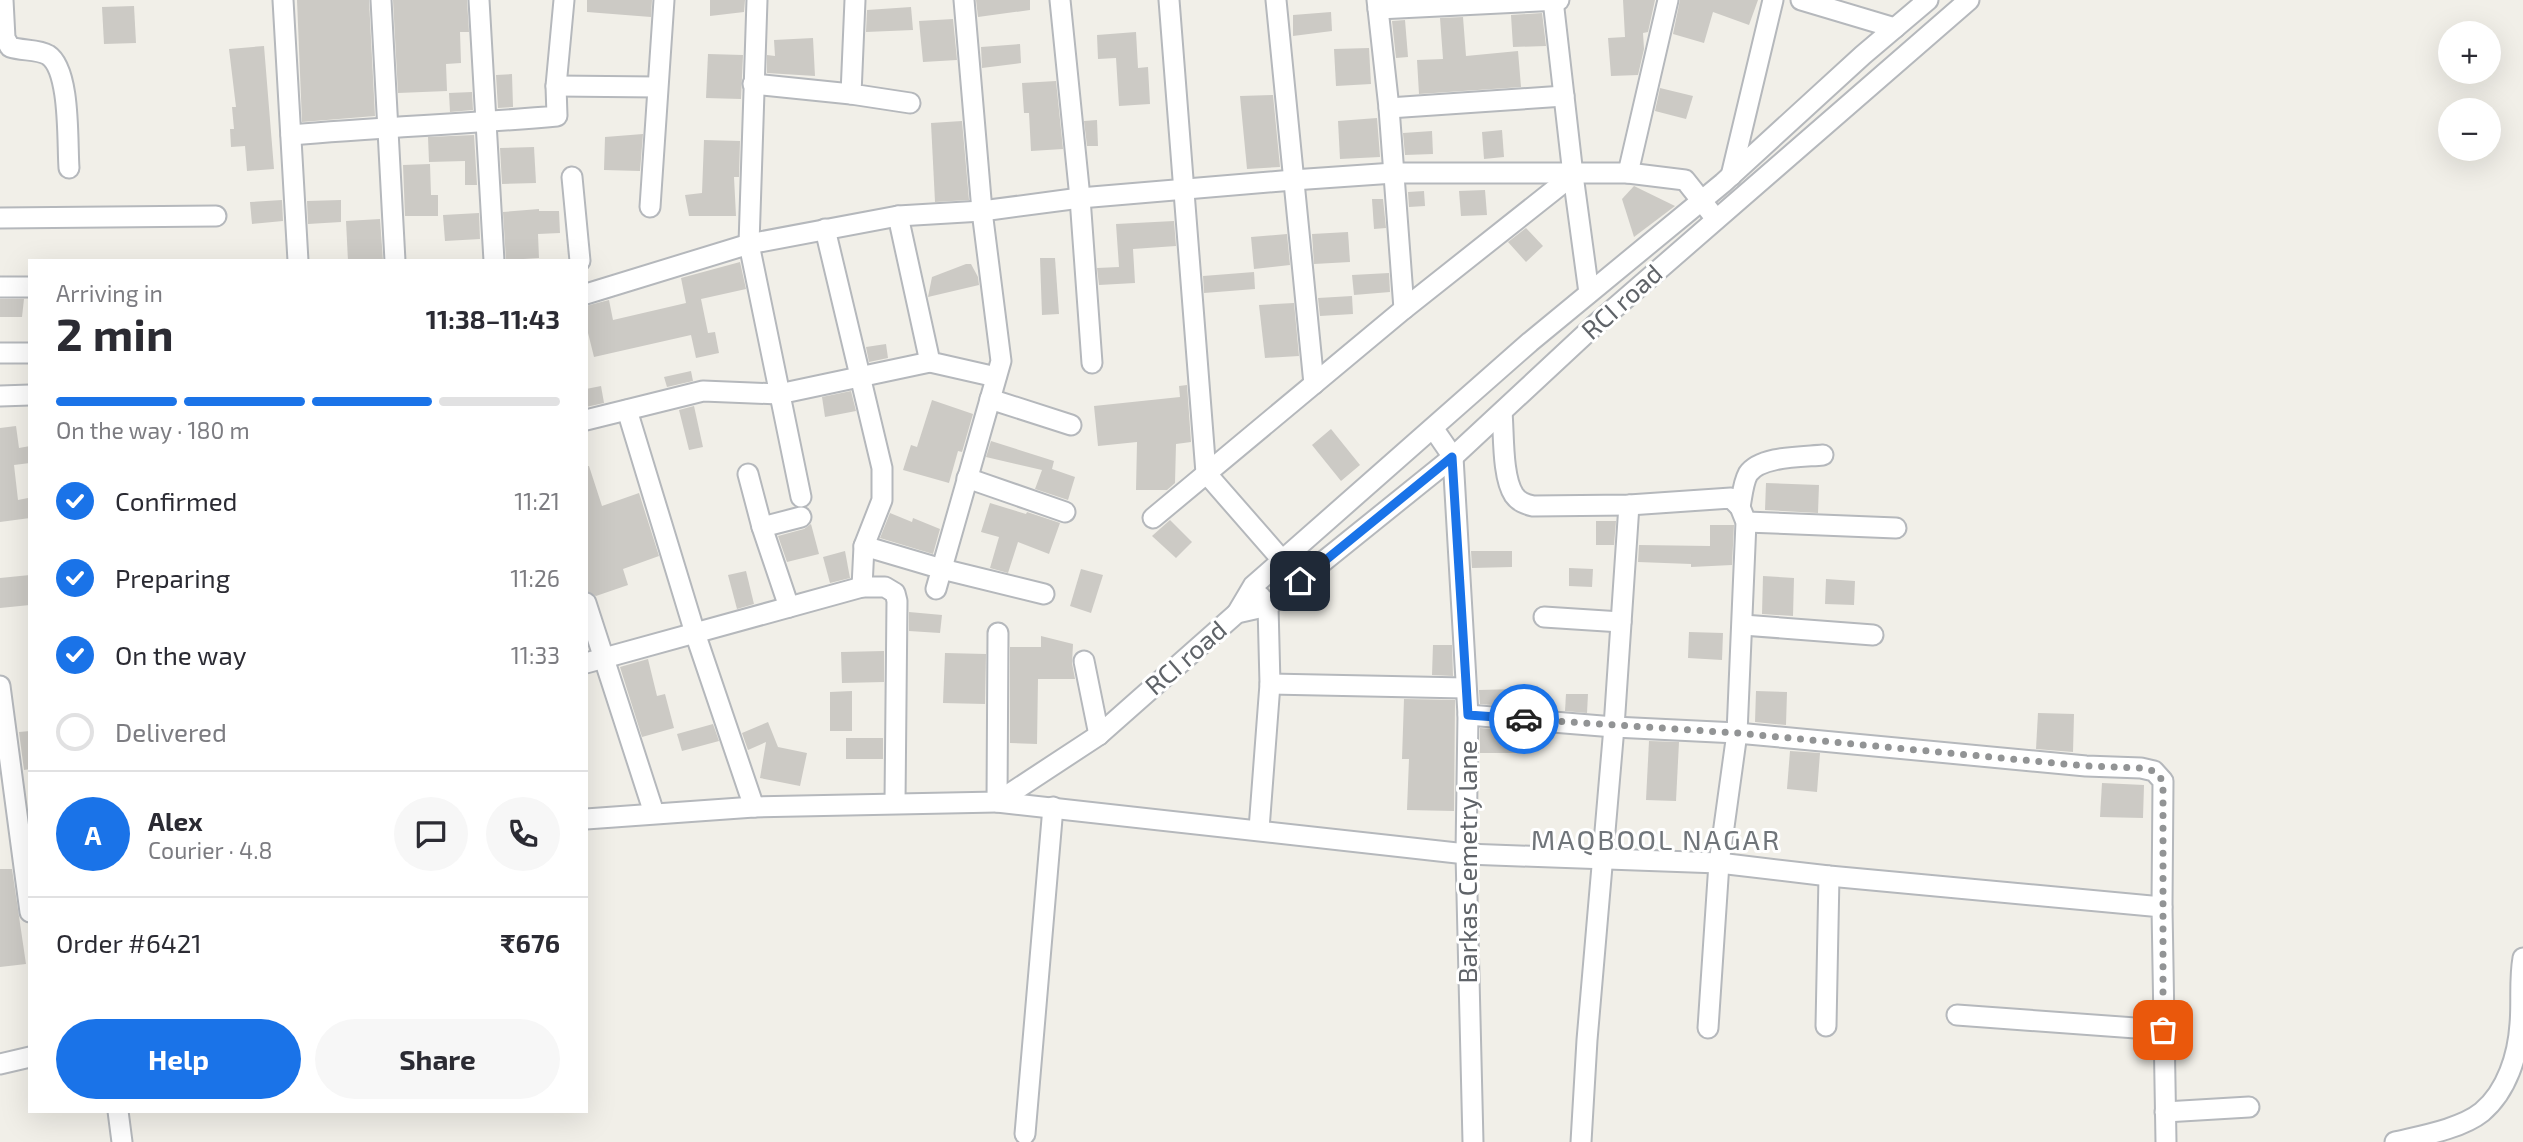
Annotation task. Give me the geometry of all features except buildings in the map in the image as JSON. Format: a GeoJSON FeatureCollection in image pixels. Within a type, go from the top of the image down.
{"type":"FeatureCollection","features":[{"type":"Feature","properties":{"kind":"street"},"geometry":{"type":"LineString","coordinates":[[3,0],[5,38],[10,47],[41,52],[50,56],[58,67],[64,85],[69,168]]}},
{"type":"Feature","properties":{"kind":"street"},"geometry":{"type":"LineString","coordinates":[[283,0],[298,259]]}},
{"type":"Feature","properties":{"kind":"street"},"geometry":{"type":"LineString","coordinates":[[381,0],[395,259]]}},
{"type":"Feature","properties":{"kind":"street"},"geometry":{"type":"LineString","coordinates":[[479,0],[494,259]]}},
{"type":"Feature","properties":{"kind":"street"},"geometry":{"type":"LineString","coordinates":[[290,135],[557,116],[556,86],[564,0]]}},
{"type":"Feature","properties":{"kind":"street"},"geometry":{"type":"LineString","coordinates":[[650,207],[664,0]]}},
{"type":"Feature","properties":{"kind":"street"},"geometry":{"type":"LineString","coordinates":[[757,0],[748,244],[801,497]]}},
{"type":"Feature","properties":{"kind":"street"},"geometry":{"type":"LineString","coordinates":[[851,94],[855,0]]}},
{"type":"Feature","properties":{"kind":"street"},"geometry":{"type":"LineString","coordinates":[[936,589],[1001,360],[982,211],[964,0]]}},
{"type":"Feature","properties":{"kind":"street"},"geometry":{"type":"LineString","coordinates":[[1060,0],[1080,198],[1092,363]]}},
{"type":"Feature","properties":{"kind":"street"},"geometry":{"type":"LineString","coordinates":[[1169,0],[1206,473],[1282,560]]}},
{"type":"Feature","properties":{"kind":"street"},"geometry":{"type":"LineString","coordinates":[[1276,0],[1314,384]]}},
{"type":"Feature","properties":{"kind":"street"},"geometry":{"type":"LineString","coordinates":[[1553,0],[1589,293]]}},
{"type":"Feature","properties":{"kind":"street"},"geometry":{"type":"LineString","coordinates":[[1404,309],[1389,108],[1378,4],[1559,0]]}},
{"type":"Feature","properties":{"kind":"street"},"geometry":{"type":"LineString","coordinates":[[1628,173],[1668,0]]}},
{"type":"Feature","properties":{"kind":"street"},"geometry":{"type":"LineString","coordinates":[[1731,176],[1773,0]]}},
{"type":"Feature","properties":{"kind":"street"},"geometry":{"type":"LineString","coordinates":[[1801,0],[1895,28]]}},
{"type":"Feature","properties":{"kind":"street"},"geometry":{"type":"LineString","coordinates":[[1237,613],[1253,586],[1282,560],[1589,293],[1731,176],[1928,0]]}},
{"type":"Feature","properties":{"kind":"street","name":"RCI road"},"geometry":{"type":"LineString","coordinates":[[997,802],[1099,735],[1237,613],[1268,606],[1452,457],[1595,325],[1969,0]]}},
{"type":"Feature","properties":{"kind":"street"},"geometry":{"type":"LineString","coordinates":[[753,84],[910,103]]}},
{"type":"Feature","properties":{"kind":"street"},"geometry":{"type":"LineString","coordinates":[[556,86],[657,87]]}},
{"type":"Feature","properties":{"kind":"street"},"geometry":{"type":"LineString","coordinates":[[1389,108],[1564,96]]}},
{"type":"Feature","properties":{"kind":"street"},"geometry":{"type":"LineString","coordinates":[[588,293],[748,244],[898,216],[982,211],[1080,198],[1394,173],[1628,173],[1685,180],[1716,219]]}},
{"type":"Feature","properties":{"kind":"street"},"geometry":{"type":"LineString","coordinates":[[1153,518],[1404,309],[1573,175]]}},
{"type":"Feature","properties":{"kind":"street"},"geometry":{"type":"LineString","coordinates":[[572,177],[580,259]]}},
{"type":"Feature","properties":{"kind":"street"},"geometry":{"type":"LineString","coordinates":[[0,219],[216,216]]}},
{"type":"Feature","properties":{"kind":"street"},"geometry":{"type":"LineString","coordinates":[[898,216],[930,362]]}},
{"type":"Feature","properties":{"kind":"street"},"geometry":{"type":"LineString","coordinates":[[825,229],[884,485],[882,500],[864,546],[862,587]]}},
{"type":"Feature","properties":{"kind":"street"},"geometry":{"type":"LineString","coordinates":[[0,287],[28,287]]}},
{"type":"Feature","properties":{"kind":"street"},"geometry":{"type":"LineString","coordinates":[[0,353],[28,353]]}},
{"type":"Feature","properties":{"kind":"street"},"geometry":{"type":"LineString","coordinates":[[588,420],[703,391],[779,394],[930,362],[996,377]]}},
{"type":"Feature","properties":{"kind":"street"},"geometry":{"type":"LineString","coordinates":[[0,396],[28,395]]}},
{"type":"Feature","properties":{"kind":"street"},"geometry":{"type":"LineString","coordinates":[[989,399],[1071,425]]}},
{"type":"Feature","properties":{"kind":"street"},"geometry":{"type":"LineString","coordinates":[[628,410],[695,633],[754,807]]}},
{"type":"Feature","properties":{"kind":"street"},"geometry":{"type":"LineString","coordinates":[[1502,412],[1508,482],[1514,495],[1533,506],[1629,505],[1731,498],[1743,515],[1896,528]]}},
{"type":"Feature","properties":{"kind":"street"},"geometry":{"type":"LineString","coordinates":[[1433,428],[1452,457]]}},
{"type":"Feature","properties":{"kind":"street"},"geometry":{"type":"LineString","coordinates":[[1708,1028],[1719,863],[1737,733],[1743,625],[1743,515],[1747,477],[1755,467],[1765,461],[1823,455]]}},
{"type":"Feature","properties":{"kind":"street","name":"Barkas Cemetry lane"},"geometry":{"type":"LineString","coordinates":[[1452,457],[1468,715],[1466,854],[1473,1142]]}},
{"type":"Feature","properties":{"kind":"street"},"geometry":{"type":"LineString","coordinates":[[748,474],[762,527],[789,607]]}},
{"type":"Feature","properties":{"kind":"street"},"geometry":{"type":"LineString","coordinates":[[967,478],[1065,512]]}},
{"type":"Feature","properties":{"kind":"street"},"geometry":{"type":"LineString","coordinates":[[1581,1142],[1629,505]]}},
{"type":"Feature","properties":{"kind":"street"},"geometry":{"type":"LineString","coordinates":[[762,527],[802,517]]}},
{"type":"Feature","properties":{"kind":"street"},"geometry":{"type":"LineString","coordinates":[[864,546],[942,569],[1044,594]]}},
{"type":"Feature","properties":{"kind":"street"},"geometry":{"type":"LineString","coordinates":[[1253,586],[1268,606],[1270,684],[1259,830]]}},
{"type":"Feature","properties":{"kind":"street"},"geometry":{"type":"LineString","coordinates":[[595,660],[862,587],[885,587],[895,593],[897,600],[895,802]]}},
{"type":"Feature","properties":{"kind":"street"},"geometry":{"type":"LineString","coordinates":[[588,616],[595,660],[654,813]]}},
{"type":"Feature","properties":{"kind":"street"},"geometry":{"type":"LineString","coordinates":[[1544,617],[1620,622]]}},
{"type":"Feature","properties":{"kind":"street"},"geometry":{"type":"LineString","coordinates":[[1743,625],[1873,635]]}},
{"type":"Feature","properties":{"kind":"street"},"geometry":{"type":"LineString","coordinates":[[997,802],[998,633]]}},
{"type":"Feature","properties":{"kind":"street"},"geometry":{"type":"LineString","coordinates":[[1084,661],[1099,735]]}},
{"type":"Feature","properties":{"kind":"street"},"geometry":{"type":"LineString","coordinates":[[1270,684],[1465,688]]}},
{"type":"Feature","properties":{"kind":"street"},"geometry":{"type":"LineString","coordinates":[[0,686],[28,895]]}},
{"type":"Feature","properties":{"kind":"street"},"geometry":{"type":"LineString","coordinates":[[1468,715],[1614,727],[1737,733],[2154,771],[2163,781],[2166,1142]]}},
{"type":"Feature","properties":{"kind":"street"},"geometry":{"type":"LineString","coordinates":[[588,818],[754,807],[997,802],[1466,854],[1719,863],[2162,907]]}},
{"type":"Feature","properties":{"kind":"street"},"geometry":{"type":"LineString","coordinates":[[1025,1134],[1053,807]]}},
{"type":"Feature","properties":{"kind":"street"},"geometry":{"type":"LineString","coordinates":[[1826,1026],[1829,876]]}},
{"type":"Feature","properties":{"kind":"street"},"geometry":{"type":"LineString","coordinates":[[2395,1142],[2443,1136],[2481,1112],[2502,1088],[2513,1062],[2520,1026],[2523,958]]}},
{"type":"Feature","properties":{"kind":"street"},"geometry":{"type":"LineString","coordinates":[[1957,1015],[2163,1030]]}},
{"type":"Feature","properties":{"kind":"street"},"geometry":{"type":"LineString","coordinates":[[0,1064],[28,1057]]}},
{"type":"Feature","properties":{"kind":"street"},"geometry":{"type":"LineString","coordinates":[[2165,1112],[2249,1107]]}},
{"type":"Feature","properties":{"kind":"street"},"geometry":{"type":"LineString","coordinates":[[118,1113],[122,1142]]}},
{"type":"Feature","properties":{"kind":"way so far"},"geometry":{"type":"LineString","coordinates":[[1524,719],[1737,733],[2154,771],[2163,781],[2164,804],[2163,1030]]}},
{"type":"Feature","properties":{"kind":"district","name":"MAQBOOL NAGAR"},"geometry":{"type":"Point","coordinates":[1656,840]}},
{"type":"Feature","properties":{"kind":"route"},"geometry":{"type":"LineString","coordinates":[[1300,581],[1452,457],[1468,715],[1524,719]]}}]}
